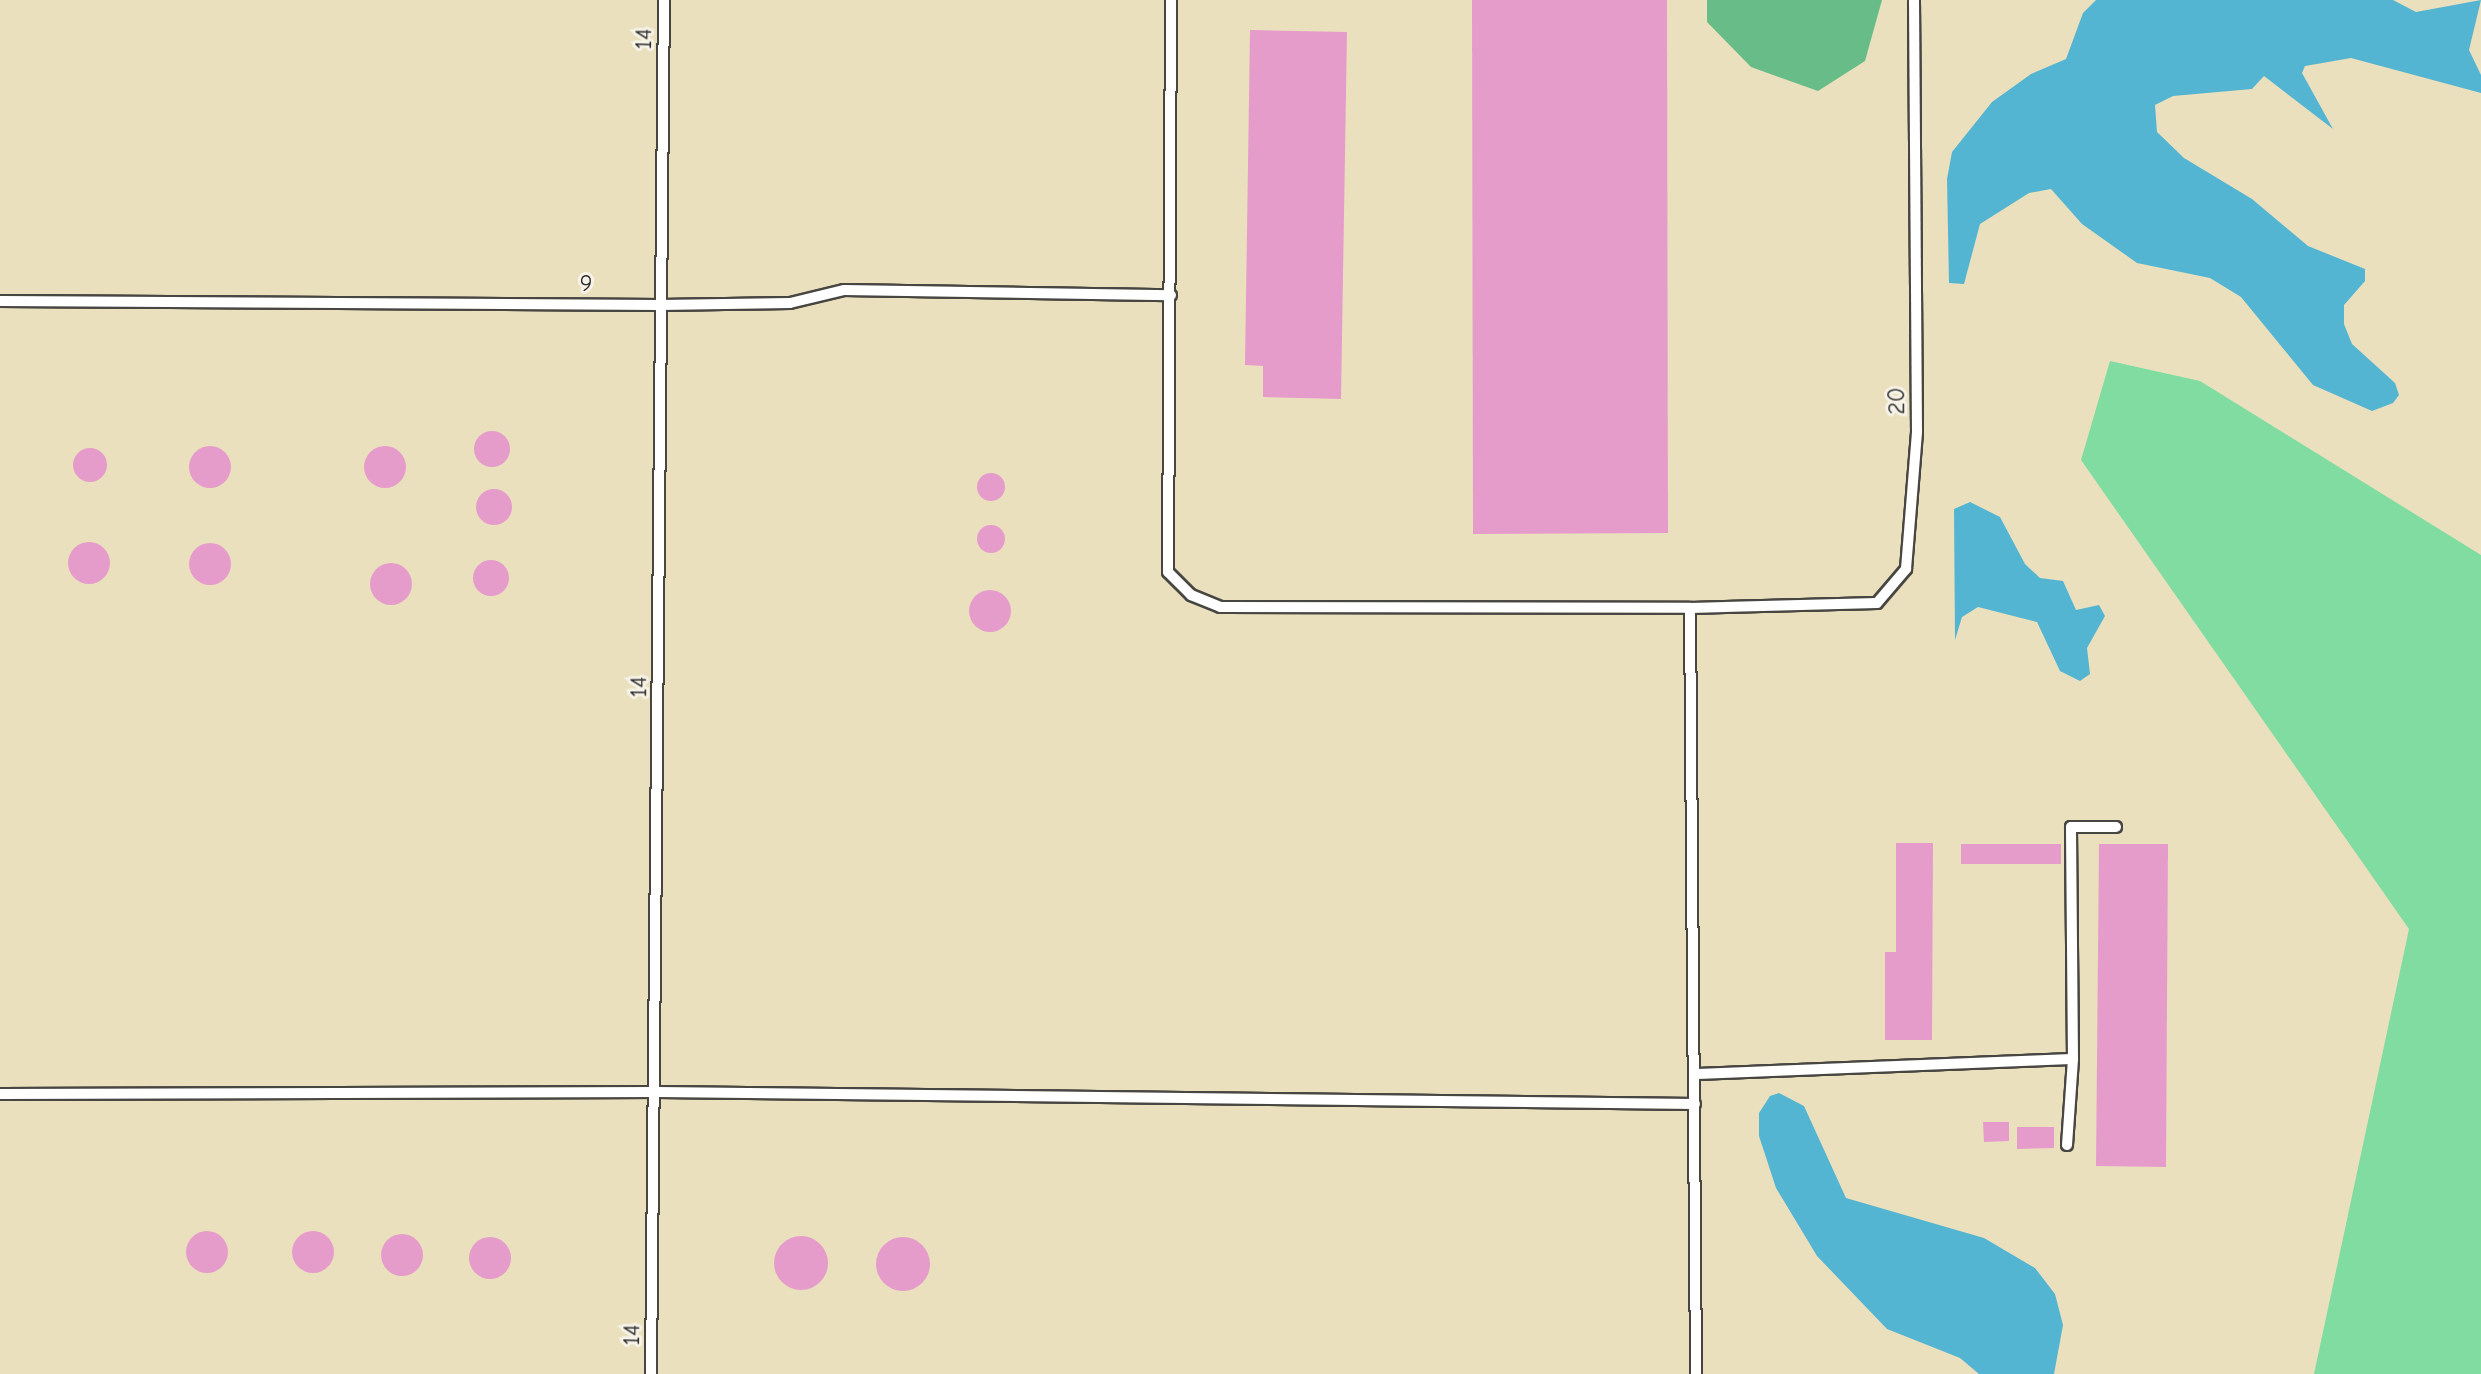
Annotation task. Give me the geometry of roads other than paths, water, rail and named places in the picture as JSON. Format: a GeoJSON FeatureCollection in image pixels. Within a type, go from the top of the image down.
{"type":"FeatureCollection","features":[{"type":"Feature","properties":{"kind":"lane","name":"14"},"geometry":{"type":"LineString","coordinates":[[651,1374],[658,1092],[664,0]]}},
{"type":"Feature","properties":{"kind":"lane","name":"20"},"geometry":{"type":"LineString","coordinates":[[1171,0],[1168,572],[1191,595],[1220,607],[1690,608],[1877,603],[1906,569],[1917,431],[1914,0]]}},
{"type":"Feature","properties":{"kind":"lane","name":"9"},"geometry":{"type":"LineString","coordinates":[[0,301],[660,305],[790,303],[844,290],[1171,295]]}},
{"type":"Feature","properties":{"kind":"lane"},"geometry":{"type":"LineString","coordinates":[[1690,608],[1696,1374]]}},
{"type":"Feature","properties":{"kind":"lane"},"geometry":{"type":"LineString","coordinates":[[2067,1145],[2073,1059],[2071,827],[2116,827]]}},
{"type":"Feature","properties":{"kind":"lane"},"geometry":{"type":"LineString","coordinates":[[1696,1074],[2073,1059]]}},
{"type":"Feature","properties":{"kind":"lane"},"geometry":{"type":"LineString","coordinates":[[0,1094],[658,1092],[1695,1104]]}},
{"type":"Feature","properties":{"kind":"water"},"geometry":{"type":"Polygon","coordinates":[[[2096,0],[2393,0],[2416,12],[2481,0],[2469,50],[2481,75],[2481,93],[2351,58],[2305,66],[2302,73],[2333,129],[2264,76],[2252,89],[2173,96],[2155,105],[2157,132],[2184,158],[2252,199],[2308,246],[2365,269],[2365,281],[2344,305],[2344,324],[2352,344],[2395,383],[2399,395],[2393,403],[2372,411],[2313,385],[2241,297],[2210,278],[2137,263],[2082,224],[2051,189],[2029,193],[1980,224],[1964,284],[1949,283],[1947,179],[1952,152],[1992,102],[2031,74],[2066,59],[2083,13],[2096,0]]]}},
{"type":"Feature","properties":{"kind":"water"},"geometry":{"type":"Polygon","coordinates":[[[1970,502],[2000,517],[2025,564],[2040,578],[2063,581],[2076,610],[2099,605],[2105,616],[2087,648],[2090,674],[2080,681],[2060,671],[2037,622],[1978,607],[1962,617],[1955,640],[1954,509],[1970,502]]]}},
{"type":"Feature","properties":{"kind":"water"},"geometry":{"type":"Polygon","coordinates":[[[1779,1093],[1804,1106],[1846,1198],[1984,1238],[2035,1268],[2055,1294],[2063,1325],[2054,1374],[1979,1374],[1960,1358],[1887,1329],[1817,1256],[1776,1188],[1759,1136],[1759,1113],[1770,1096],[1779,1093]]]}}]}
